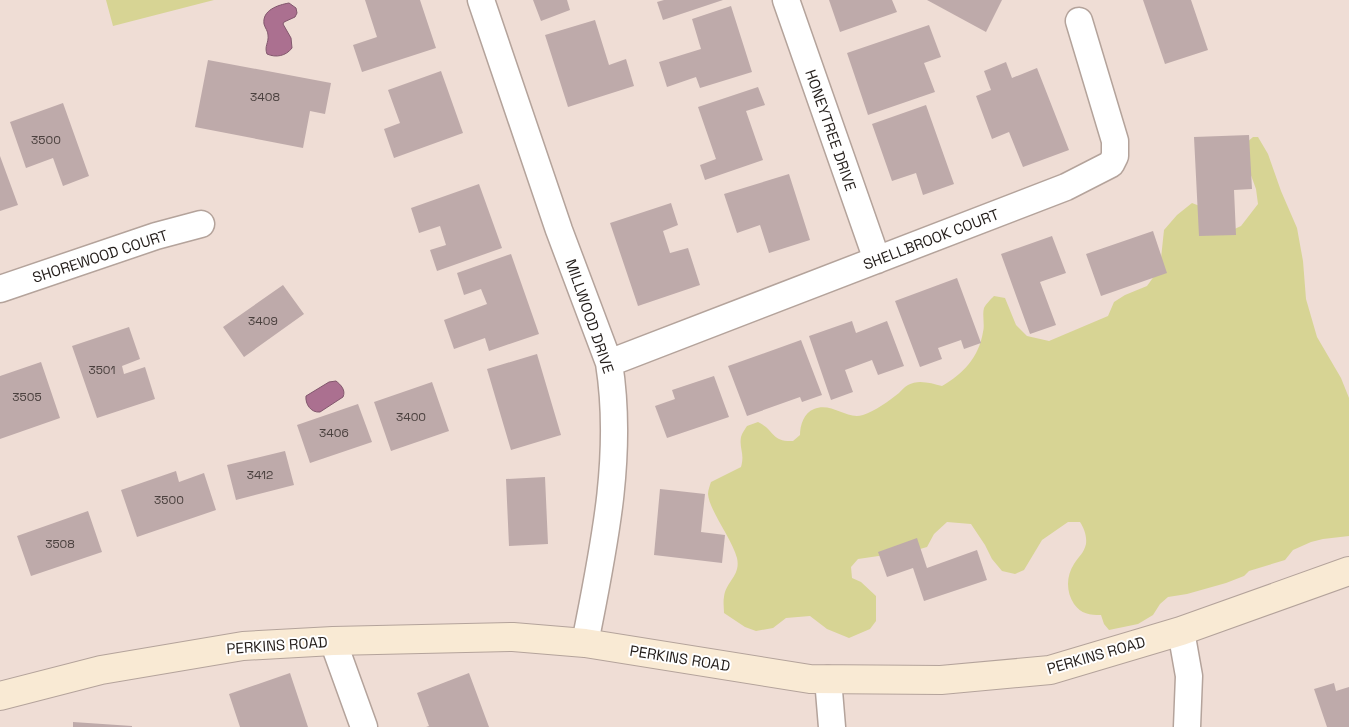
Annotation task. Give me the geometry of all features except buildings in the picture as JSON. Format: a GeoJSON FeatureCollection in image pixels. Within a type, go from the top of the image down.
{"type":"FeatureCollection","features":[{"type":"Feature","properties":{"kind":"main road","name":"PERKINS ROAD"},"geometry":{"type":"LineString","coordinates":[[0,696],[101,670],[243,646],[333,641],[512,637],[585,643],[810,679],[941,680],[1050,670],[1180,631],[1349,571]]}},
{"type":"Feature","properties":{"kind":"street","name":"MILLWOOD DRIVE"},"geometry":{"type":"LineString","coordinates":[[481,0],[559,230],[609,363],[614,399],[615,431],[611,495],[606,533],[585,643]]}},
{"type":"Feature","properties":{"kind":"street","name":"HONEYTREE DRIVE"},"geometry":{"type":"LineString","coordinates":[[786,0],[877,260]]}},
{"type":"Feature","properties":{"kind":"street","name":"SHELLBROOK COURT"},"geometry":{"type":"LineString","coordinates":[[609,363],[1066,187],[1111,164],[1116,152],[1114,132],[1079,22]]}},
{"type":"Feature","properties":{"kind":"street","name":"SHOREWOOD COURT"},"geometry":{"type":"LineString","coordinates":[[0,289],[147,239],[201,224]]}},
{"type":"Feature","properties":{"kind":"street"},"geometry":{"type":"LineString","coordinates":[[1180,631],[1189,676],[1187,727]]}},
{"type":"Feature","properties":{"kind":"street"},"geometry":{"type":"LineString","coordinates":[[333,641],[364,727]]}},
{"type":"Feature","properties":{"kind":"street"},"geometry":{"type":"LineString","coordinates":[[828,679],[832,727]]}},
{"type":"Feature","properties":{"kind":"shaded area"},"geometry":{"type":"Polygon","coordinates":[[[106,0],[214,0],[113,26],[106,0]]]}},
{"type":"Feature","properties":{"kind":"shaded area"},"geometry":{"type":"Polygon","coordinates":[[[289,3],[296,8],[297,13],[295,17],[283,24],[291,38],[292,48],[281,56],[267,54],[268,34],[264,19],[272,9],[289,3]]]}},
{"type":"Feature","properties":{"kind":"shaded area"},"geometry":{"type":"Polygon","coordinates":[[[1253,137],[1258,137],[1268,154],[1297,228],[1303,261],[1306,299],[1317,337],[1341,378],[1349,398],[1349,536],[1311,542],[1293,550],[1285,560],[1249,571],[1244,576],[1226,583],[1187,594],[1168,597],[1160,604],[1153,615],[1138,624],[1109,630],[1104,624],[1101,615],[1083,612],[1074,604],[1068,589],[1071,569],[1086,544],[1085,532],[1080,522],[1068,522],[1042,540],[1024,570],[1015,574],[1002,571],[992,559],[971,524],[947,522],[934,534],[927,547],[913,551],[858,559],[851,567],[852,578],[861,582],[876,596],[876,621],[870,629],[849,638],[827,629],[810,616],[786,618],[773,628],[756,631],[745,627],[724,613],[725,591],[735,574],[738,564],[731,542],[709,501],[708,492],[711,482],[741,467],[741,437],[747,426],[758,422],[768,428],[777,438],[793,441],[800,435],[805,416],[814,409],[821,407],[851,415],[863,415],[882,406],[912,383],[925,382],[942,386],[957,376],[974,357],[983,332],[984,308],[994,296],[1005,298],[1016,325],[1027,336],[1049,341],[1108,316],[1114,302],[1147,286],[1160,268],[1164,230],[1177,215],[1192,203],[1205,208],[1228,232],[1241,226],[1258,204],[1256,189],[1248,167],[1246,143],[1253,137]]]}},
{"type":"Feature","properties":{"kind":"shaded area"},"geometry":{"type":"Polygon","coordinates":[[[336,381],[343,390],[343,397],[320,412],[311,409],[306,396],[329,382],[336,381]]]}}]}
